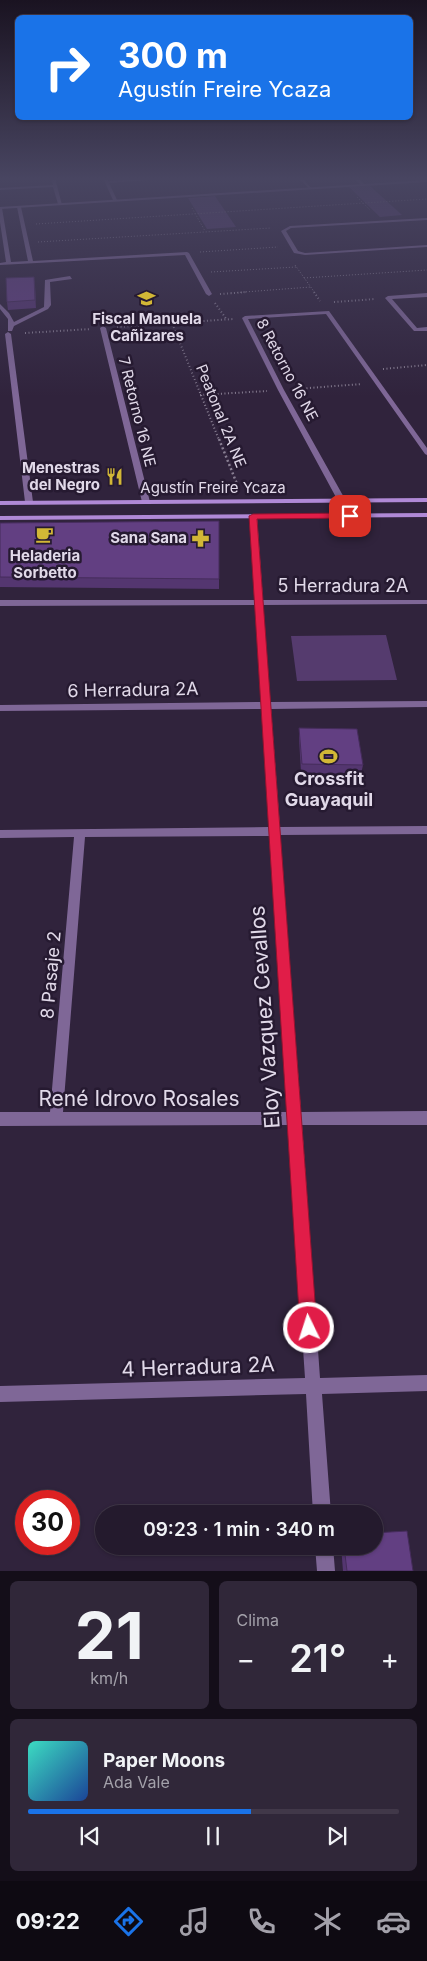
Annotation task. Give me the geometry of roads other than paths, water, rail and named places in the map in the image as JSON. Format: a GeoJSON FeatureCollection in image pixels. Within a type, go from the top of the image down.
{"type":"FeatureCollection","features":[{"type":"Feature","properties":{"kind":"main road","name":"Agustín Freire Ycaza"},"geometry":{"type":"LineString","coordinates":[[0,502],[427,500]]}},
{"type":"Feature","properties":{"kind":"main road","name":"Agustín Freire Ycaza"},"geometry":{"type":"LineString","coordinates":[[0,518],[427,516]]}},
{"type":"Feature","properties":{"kind":"street"},"geometry":{"type":"LineString","coordinates":[[7,251],[9,264]]}},
{"type":"Feature","properties":{"kind":"street"},"geometry":{"type":"LineString","coordinates":[[29,251],[31,262]]}},
{"type":"Feature","properties":{"kind":"street"},"geometry":{"type":"LineString","coordinates":[[296,251],[301,254],[343,251]]}},
{"type":"Feature","properties":{"kind":"street"},"geometry":{"type":"LineString","coordinates":[[0,264],[187,253],[209,294]]}},
{"type":"Feature","properties":{"kind":"street"},"geometry":{"type":"LineString","coordinates":[[29,502],[8,334],[12,325],[46,308],[48,305],[47,281],[70,278]]}},
{"type":"Feature","properties":{"kind":"street"},"geometry":{"type":"LineString","coordinates":[[427,295],[388,298],[416,330],[427,330]]}},
{"type":"Feature","properties":{"kind":"street"},"geometry":{"type":"LineString","coordinates":[[0,306],[10,318],[12,325]]}},
{"type":"Feature","properties":{"kind":"street","name":"8 Retorno 16 NE"},"geometry":{"type":"LineString","coordinates":[[342,500],[281,390],[245,318],[328,312],[427,453]]}},
{"type":"Feature","properties":{"kind":"street","name":"7 Retorno 16 NE"},"geometry":{"type":"LineString","coordinates":[[103,328],[146,502]]}},
{"type":"Feature","properties":{"kind":"street","name":"Eloy Vazquez Cevallos"},"geometry":{"type":"LineString","coordinates":[[253,516],[321,1505]]}},
{"type":"Feature","properties":{"kind":"street"},"geometry":{"type":"LineString","coordinates":[[0,603],[259,602]]}},
{"type":"Feature","properties":{"kind":"street","name":"5 Herradura 2A"},"geometry":{"type":"LineString","coordinates":[[259,602],[427,602]]}},
{"type":"Feature","properties":{"kind":"street"},"geometry":{"type":"LineString","coordinates":[[267,705],[427,704]]}},
{"type":"Feature","properties":{"kind":"street","name":"6 Herradura 2A"},"geometry":{"type":"LineString","coordinates":[[0,708],[267,705]]}},
{"type":"Feature","properties":{"kind":"street"},"geometry":{"type":"LineString","coordinates":[[0,834],[427,830]]}},
{"type":"Feature","properties":{"kind":"street","name":"8 Pasaje 2"},"geometry":{"type":"LineString","coordinates":[[56,1119],[80,834]]}},
{"type":"Feature","properties":{"kind":"street","name":"René Idrovo Rosales"},"geometry":{"type":"LineString","coordinates":[[0,1118],[427,1118]]}},
{"type":"Feature","properties":{"kind":"street","name":"4 Herradura 2A"},"geometry":{"type":"LineString","coordinates":[[0,1394],[427,1383]]}},
{"type":"Feature","properties":{"kind":"street"},"geometry":{"type":"LineString","coordinates":[[325,1555],[326,1571]]}},
{"type":"Feature","properties":{"kind":"place","name":"Fiscal Manuela Cañizares"},"geometry":{"type":"Point","coordinates":[147,298]}},
{"type":"Feature","properties":{"kind":"place","name":"Menestras del Negro"},"geometry":{"type":"Point","coordinates":[114,477]}},
{"type":"Feature","properties":{"kind":"place","name":"Heladeria Sorbetto"},"geometry":{"type":"Point","coordinates":[45,535]}},
{"type":"Feature","properties":{"kind":"place","name":"Sana Sana"},"geometry":{"type":"Point","coordinates":[201,538]}},
{"type":"Feature","properties":{"kind":"place","name":"Crossfit Guayaquil"},"geometry":{"type":"Point","coordinates":[329,756]}}]}
